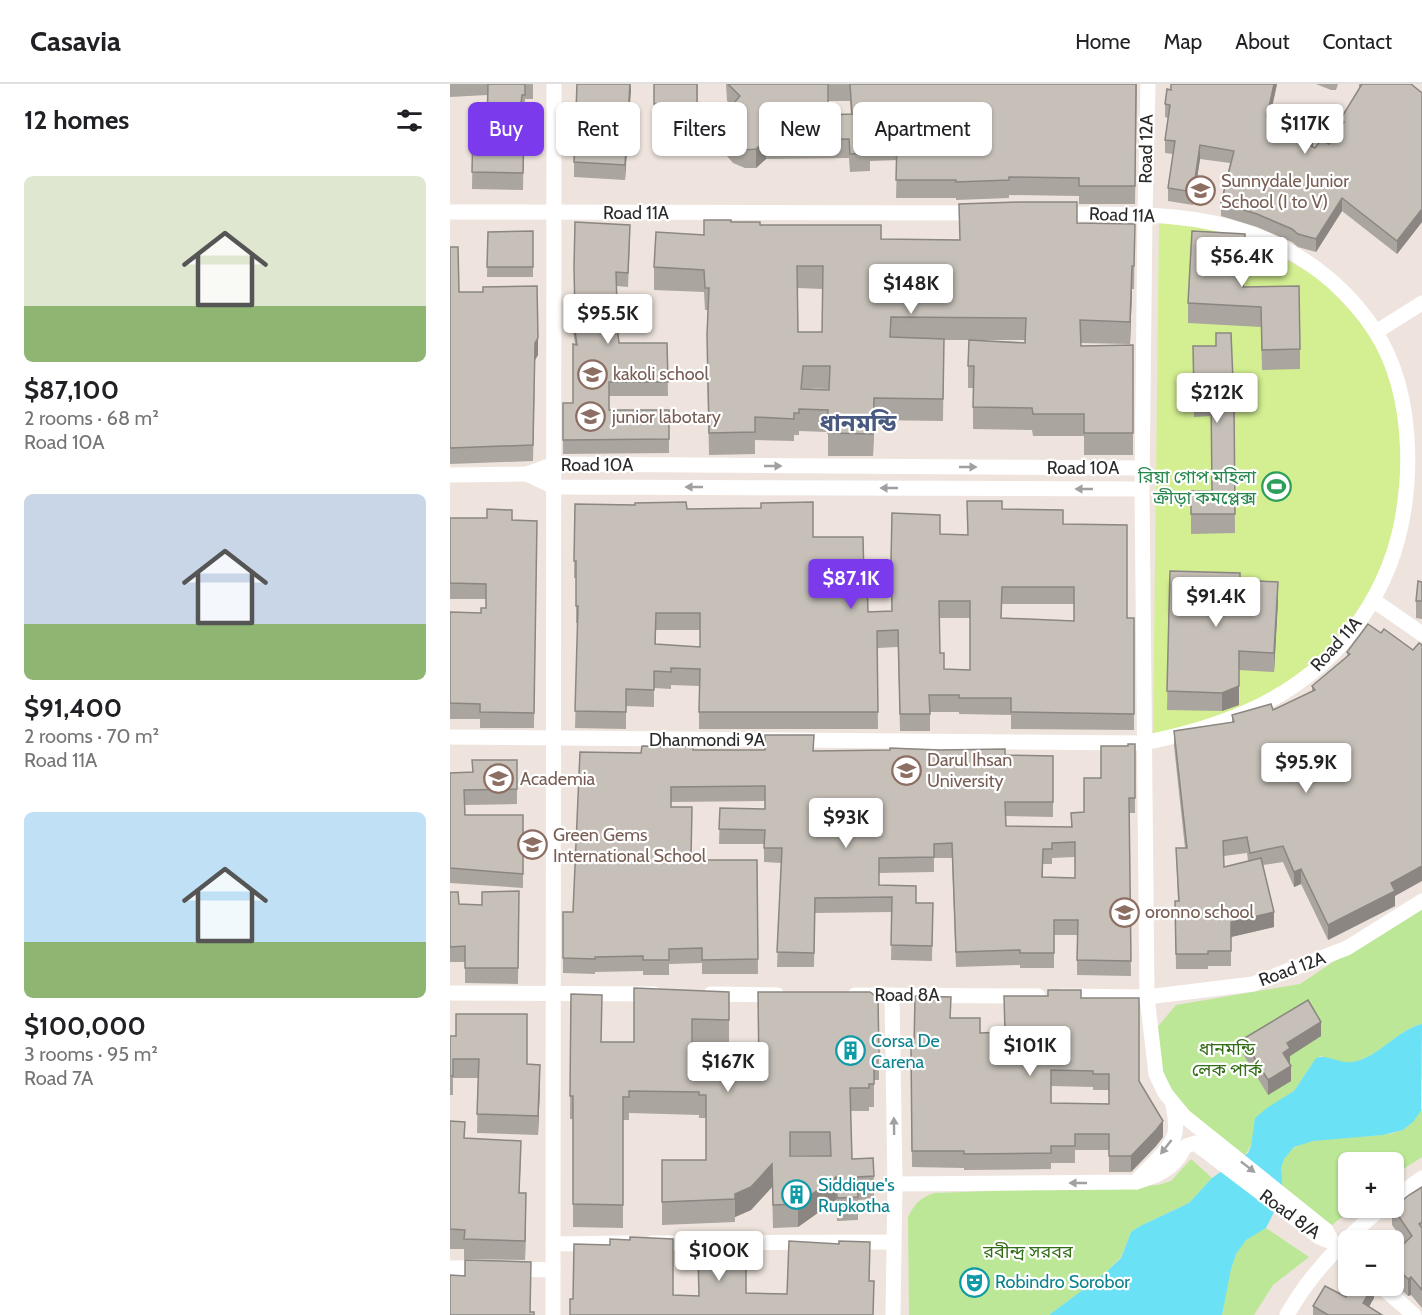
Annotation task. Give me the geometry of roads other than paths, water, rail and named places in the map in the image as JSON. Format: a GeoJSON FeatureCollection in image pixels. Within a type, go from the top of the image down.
{"type":"FeatureCollection","features":[{"type":"Feature","properties":{"kind":"street"},"geometry":{"type":"LineString","coordinates":[[553,1315],[554,84]]}},
{"type":"Feature","properties":{"kind":"street","name":"Road 12A"},"geometry":{"type":"LineString","coordinates":[[1143,489],[1148,84]]}},
{"type":"Feature","properties":{"kind":"street","name":"Road 11A"},"geometry":{"type":"LineString","coordinates":[[450,213],[991,213]]}},
{"type":"Feature","properties":{"kind":"street","name":"Road 11A"},"geometry":{"type":"LineString","coordinates":[[1038,213],[1145,214],[1204,222],[1262,238],[1290,252],[1332,280],[1376,332],[1389,360],[1404,408],[1407,480],[1396,544],[1390,564],[1373,600],[1359,621],[1326,660],[1274,699],[1223,722],[1184,735],[1143,743]]}},
{"type":"Feature","properties":{"kind":"street"},"geometry":{"type":"LineString","coordinates":[[1376,332],[1422,303]]}},
{"type":"Feature","properties":{"kind":"street","name":"Road 10A"},"geometry":{"type":"LineString","coordinates":[[527,474],[554,464],[1143,468]]}},
{"type":"Feature","properties":{"kind":"street"},"geometry":{"type":"LineString","coordinates":[[450,475],[527,474]]}},
{"type":"Feature","properties":{"kind":"street","name":"Road 10A"},"geometry":{"type":"LineString","coordinates":[[527,474],[554,487],[1143,489]]}},
{"type":"Feature","properties":{"kind":"street","name":"Road 8/A"},"geometry":{"type":"LineString","coordinates":[[1143,489],[1143,743],[1147,997],[1155,1074],[1173,1104],[1198,1137],[1333,1243]]}},
{"type":"Feature","properties":{"kind":"street"},"geometry":{"type":"LineString","coordinates":[[1373,600],[1422,634]]}},
{"type":"Feature","properties":{"kind":"street","name":"Dhanmondi 9A"},"geometry":{"type":"LineString","coordinates":[[450,737],[1143,743]]}},
{"type":"Feature","properties":{"kind":"street","name":"Road 12A"},"geometry":{"type":"LineString","coordinates":[[1147,997],[1253,984],[1301,968],[1347,948],[1422,901]]}},
{"type":"Feature","properties":{"kind":"street"},"geometry":{"type":"LineString","coordinates":[[450,993],[670,994]]}},
{"type":"Feature","properties":{"kind":"street"},"geometry":{"type":"LineString","coordinates":[[693,994],[787,995]]}},
{"type":"Feature","properties":{"kind":"street","name":"Road 8A"},"geometry":{"type":"LineString","coordinates":[[845,995],[1147,997]]}},
{"type":"Feature","properties":{"kind":"street"},"geometry":{"type":"LineString","coordinates":[[892,995],[895,1184],[893,1315]]}},
{"type":"Feature","properties":{"kind":"street","name":"Road 8/A"},"geometry":{"type":"LineString","coordinates":[[1136,1182],[1174,1138],[1173,1104]]}},
{"type":"Feature","properties":{"kind":"street"},"geometry":{"type":"LineString","coordinates":[[895,1184],[1136,1182],[1155,1177],[1165,1171],[1179,1158],[1186,1146],[1198,1137]]}},
{"type":"Feature","properties":{"kind":"street"},"geometry":{"type":"LineString","coordinates":[[1404,1191],[1422,1178]]}},
{"type":"Feature","properties":{"kind":"street"},"geometry":{"type":"LineString","coordinates":[[1287,1315],[1333,1243],[1368,1218]]}},
{"type":"Feature","properties":{"kind":"street"},"geometry":{"type":"LineString","coordinates":[[553,1244],[894,1242]]}},
{"type":"Feature","properties":{"kind":"street"},"geometry":{"type":"LineString","coordinates":[[450,1268],[553,1270]]}},
{"type":"Feature","properties":{"kind":"street"},"geometry":{"type":"LineString","coordinates":[[1392,1296],[1414,1315]]}},
{"type":"Feature","properties":{"kind":"water"},"geometry":{"type":"Polygon","coordinates":[[[1422,1024],[1421,1111],[1403,1130],[1383,1135],[1313,1141],[1294,1147],[1284,1159],[1281,1168],[1283,1194],[1266,1228],[1246,1240],[1236,1254],[1222,1315],[1049,1315],[1104,1274],[1121,1258],[1131,1232],[1189,1203],[1212,1178],[1248,1153],[1255,1118],[1294,1091],[1316,1058],[1325,1057],[1347,1062],[1362,1059],[1404,1032],[1422,1024]]]}},
{"type":"Feature","properties":{"kind":"place","name":"Sunnydale Junior School (I to V)"},"geometry":{"type":"Point","coordinates":[1200,191]}},
{"type":"Feature","properties":{"kind":"place","name":"kakoli school"},"geometry":{"type":"Point","coordinates":[592,374]}},
{"type":"Feature","properties":{"kind":"place","name":"junior labotary"},"geometry":{"type":"Point","coordinates":[591,417]}},
{"type":"Feature","properties":{"kind":"place","name":"রিয়া গোপ মহিলা ক্রীড়া কমপ্লেক্স"},"geometry":{"type":"Point","coordinates":[1277,487]}},
{"type":"Feature","properties":{"kind":"place","name":"Darul Ihsan University"},"geometry":{"type":"Point","coordinates":[906,770]}},
{"type":"Feature","properties":{"kind":"place","name":"Academia"},"geometry":{"type":"Point","coordinates":[499,779]}},
{"type":"Feature","properties":{"kind":"place","name":"Green Gems International School"},"geometry":{"type":"Point","coordinates":[532,845]}},
{"type":"Feature","properties":{"kind":"place","name":"oronno school"},"geometry":{"type":"Point","coordinates":[1124,912]}},
{"type":"Feature","properties":{"kind":"place","name":"Corsa De Carena"},"geometry":{"type":"Point","coordinates":[850,1051]}},
{"type":"Feature","properties":{"kind":"place","name":"Siddique's Rupkotha"},"geometry":{"type":"Point","coordinates":[797,1195]}},
{"type":"Feature","properties":{"kind":"place","name":"Robindro Sorobor"},"geometry":{"type":"Point","coordinates":[974,1282]}},
{"type":"Feature","properties":{"kind":"district","name":"ধানমন্ডি"},"geometry":{"type":"Point","coordinates":[858,423]}},
{"type":"Feature","properties":{"kind":"park label","name":"ধানমন্ডি লেক পার্ক"},"geometry":{"type":"Point","coordinates":[1227,1059]}},
{"type":"Feature","properties":{"kind":"park label","name":"রবীন্দ্র সরবর"},"geometry":{"type":"Point","coordinates":[1028,1252]}}]}
